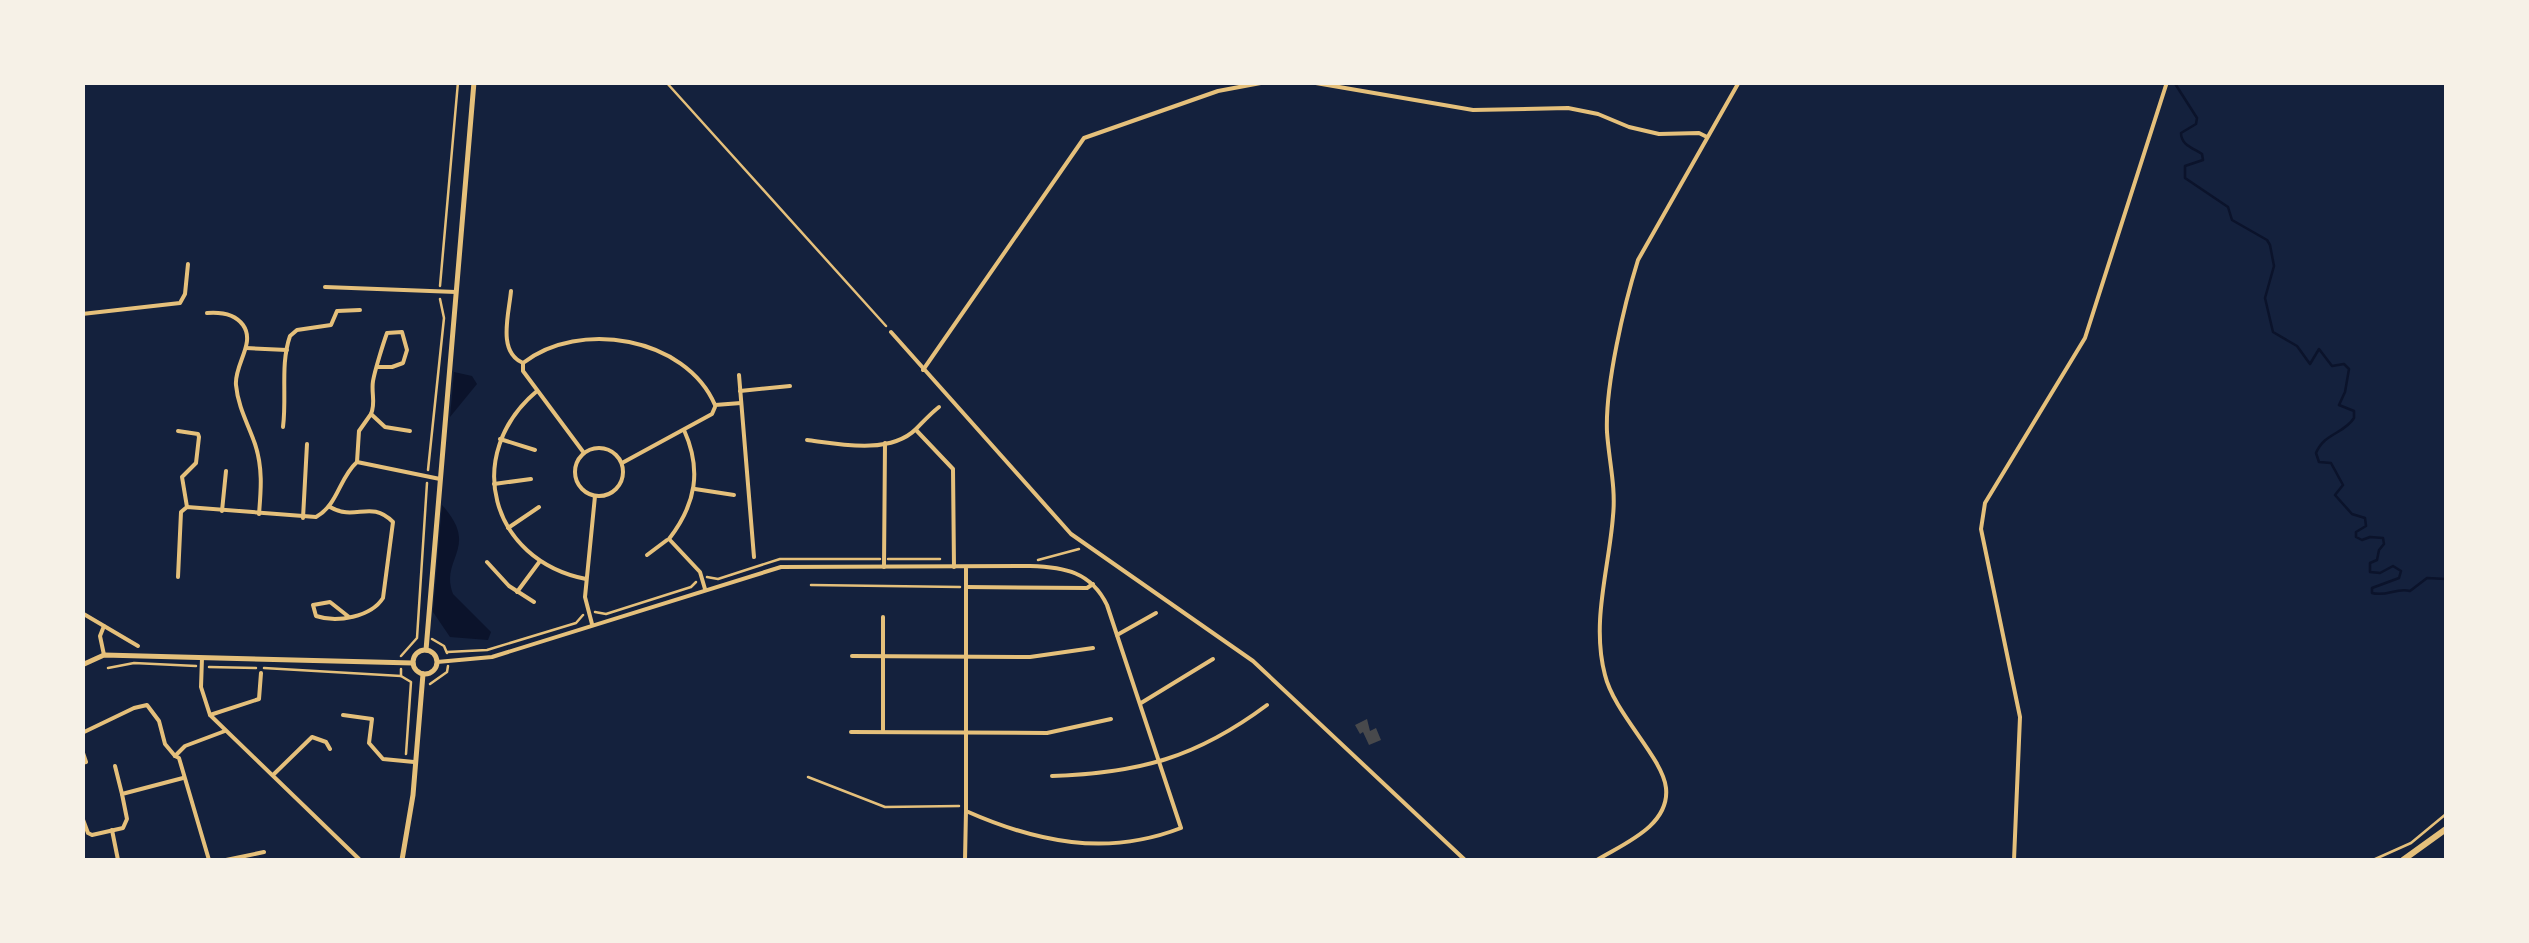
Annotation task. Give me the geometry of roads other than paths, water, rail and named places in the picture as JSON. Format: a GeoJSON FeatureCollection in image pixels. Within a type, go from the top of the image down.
{"type":"FeatureCollection","features":[{"type":"Feature","properties":{"kind":"main road"},"geometry":{"type":"LineString","coordinates":[[2403,860],[2446,829]]}},
{"type":"Feature","properties":{"kind":"street"},"geometry":{"type":"LineString","coordinates":[[426,650],[474,82]]}},
{"type":"Feature","properties":{"kind":"street"},"geometry":{"type":"LineString","coordinates":[[923,370],[1084,138],[1218,91],[1266,82]]}},
{"type":"Feature","properties":{"kind":"street"},"geometry":{"type":"LineString","coordinates":[[1310,82],[1473,110],[1568,108],[1598,114],[1629,128],[1659,134],[1698,133],[1709,138]]}},
{"type":"Feature","properties":{"kind":"street"},"geometry":{"type":"LineString","coordinates":[[1597,860],[1656,822],[1667,789],[1661,771],[1611,692],[1601,651],[1600,610],[1615,486],[1607,430],[1629,288],[1638,260],[1739,82]]}},
{"type":"Feature","properties":{"kind":"street"},"geometry":{"type":"LineString","coordinates":[[2014,860],[2020,717],[1981,528],[1984,503],[2085,338],[2168,82]]}},
{"type":"Feature","properties":{"kind":"street"},"geometry":{"type":"LineString","coordinates":[[82,314],[180,303],[185,294],[188,264]]}},
{"type":"Feature","properties":{"kind":"street"},"geometry":{"type":"LineString","coordinates":[[325,287],[456,292]]}},
{"type":"Feature","properties":{"kind":"street"},"geometry":{"type":"LineString","coordinates":[[511,291],[508,347],[514,359],[524,363]]}},
{"type":"Feature","properties":{"kind":"street"},"geometry":{"type":"LineString","coordinates":[[283,426],[288,340],[297,330],[330,325],[337,311],[360,310]]}},
{"type":"Feature","properties":{"kind":"street"},"geometry":{"type":"LineString","coordinates":[[207,312],[221,312],[236,319],[244,326],[248,338],[235,382],[243,420],[262,471],[259,514]]}},
{"type":"Feature","properties":{"kind":"street"},"geometry":{"type":"LineString","coordinates":[[178,577],[181,512],[187,507],[302,518],[316,517],[330,507],[356,462],[359,431],[375,405],[372,383],[387,333],[402,332],[407,350],[403,362],[378,367]]}},
{"type":"Feature","properties":{"kind":"street"},"geometry":{"type":"LineString","coordinates":[[891,332],[1071,534],[1253,660],[1466,860]]}},
{"type":"Feature","properties":{"kind":"street"},"geometry":{"type":"LineString","coordinates":[[524,363],[574,341],[600,338],[634,342],[675,360],[692,374],[715,405]]}},
{"type":"Feature","properties":{"kind":"street"},"geometry":{"type":"LineString","coordinates":[[245,348],[287,350]]}},
{"type":"Feature","properties":{"kind":"street"},"geometry":{"type":"LineString","coordinates":[[524,363],[523,371],[584,453]]}},
{"type":"Feature","properties":{"kind":"street"},"geometry":{"type":"LineString","coordinates":[[738,376],[754,557]]}},
{"type":"Feature","properties":{"kind":"street"},"geometry":{"type":"LineString","coordinates":[[740,391],[790,386]]}},
{"type":"Feature","properties":{"kind":"street"},"geometry":{"type":"LineString","coordinates":[[538,390],[520,405],[500,439],[494,484],[508,528],[540,561],[586,578]]}},
{"type":"Feature","properties":{"kind":"street"},"geometry":{"type":"LineString","coordinates":[[715,405],[741,403]]}},
{"type":"Feature","properties":{"kind":"street"},"geometry":{"type":"LineString","coordinates":[[622,462],[712,414],[715,405]]}},
{"type":"Feature","properties":{"kind":"street"},"geometry":{"type":"LineString","coordinates":[[807,440],[854,446],[886,443],[916,430],[938,407]]}},
{"type":"Feature","properties":{"kind":"street"},"geometry":{"type":"LineString","coordinates":[[371,414],[385,427],[410,431]]}},
{"type":"Feature","properties":{"kind":"street"},"geometry":{"type":"LineString","coordinates":[[648,555],[683,521],[694,489],[695,466],[684,430]]}},
{"type":"Feature","properties":{"kind":"street"},"geometry":{"type":"LineString","coordinates":[[916,430],[953,469],[954,567]]}},
{"type":"Feature","properties":{"kind":"street"},"geometry":{"type":"LineString","coordinates":[[178,431],[198,434],[196,463],[182,478],[187,507]]}},
{"type":"Feature","properties":{"kind":"street"},"geometry":{"type":"LineString","coordinates":[[500,439],[535,450]]}},
{"type":"Feature","properties":{"kind":"street"},"geometry":{"type":"LineString","coordinates":[[884,567],[886,443]]}},
{"type":"Feature","properties":{"kind":"street"},"geometry":{"type":"LineString","coordinates":[[302,518],[308,444]]}},
{"type":"Feature","properties":{"kind":"street"},"geometry":{"type":"LineString","coordinates":[[600,448],[617,455],[622,462],[621,483],[615,491],[595,496],[586,493],[575,478],[578,460],[584,453],[600,448]]}},
{"type":"Feature","properties":{"kind":"street"},"geometry":{"type":"LineString","coordinates":[[356,462],[440,479]]}},
{"type":"Feature","properties":{"kind":"street"},"geometry":{"type":"LineString","coordinates":[[222,511],[226,471]]}},
{"type":"Feature","properties":{"kind":"street"},"geometry":{"type":"LineString","coordinates":[[494,484],[531,479]]}},
{"type":"Feature","properties":{"kind":"street"},"geometry":{"type":"LineString","coordinates":[[694,489],[734,495]]}},
{"type":"Feature","properties":{"kind":"street"},"geometry":{"type":"LineString","coordinates":[[592,624],[585,597],[595,496]]}},
{"type":"Feature","properties":{"kind":"street"},"geometry":{"type":"LineString","coordinates":[[330,507],[351,515],[369,509],[382,512],[393,522],[383,598],[372,609],[349,617],[324,619],[316,616],[313,605],[330,602],[349,617]]}},
{"type":"Feature","properties":{"kind":"street"},"geometry":{"type":"LineString","coordinates":[[508,528],[539,507]]}},
{"type":"Feature","properties":{"kind":"street"},"geometry":{"type":"LineString","coordinates":[[669,538],[702,578],[705,589]]}},
{"type":"Feature","properties":{"kind":"street"},"geometry":{"type":"LineString","coordinates":[[517,592],[540,561]]}},
{"type":"Feature","properties":{"kind":"street"},"geometry":{"type":"LineString","coordinates":[[487,562],[517,592],[534,602]]}},
{"type":"Feature","properties":{"kind":"street"},"geometry":{"type":"LineString","coordinates":[[437,662],[492,657],[781,567],[1052,567],[1077,572],[1094,584],[1107,605],[1181,828],[1107,842],[1046,841],[1004,828],[966,809]]}},
{"type":"Feature","properties":{"kind":"street"},"geometry":{"type":"LineString","coordinates":[[965,860],[966,567]]}},
{"type":"Feature","properties":{"kind":"street"},"geometry":{"type":"LineString","coordinates":[[966,587],[1087,588],[1094,584]]}},
{"type":"Feature","properties":{"kind":"street"},"geometry":{"type":"LineString","coordinates":[[82,612],[138,646]]}},
{"type":"Feature","properties":{"kind":"street"},"geometry":{"type":"LineString","coordinates":[[1118,636],[1156,613]]}},
{"type":"Feature","properties":{"kind":"street"},"geometry":{"type":"LineString","coordinates":[[883,618],[883,732]]}},
{"type":"Feature","properties":{"kind":"street"},"geometry":{"type":"LineString","coordinates":[[104,626],[100,636],[104,655]]}},
{"type":"Feature","properties":{"kind":"street"},"geometry":{"type":"LineString","coordinates":[[852,656],[1030,657],[1092,648]]}},
{"type":"Feature","properties":{"kind":"street"},"geometry":{"type":"LineString","coordinates":[[413,663],[418,652],[426,650],[434,654],[437,662]]}},
{"type":"Feature","properties":{"kind":"street"},"geometry":{"type":"LineString","coordinates":[[82,665],[104,655],[202,662],[413,663],[423,674],[413,795],[402,860]]}},
{"type":"Feature","properties":{"kind":"street"},"geometry":{"type":"LineString","coordinates":[[1141,703],[1213,659]]}},
{"type":"Feature","properties":{"kind":"street"},"geometry":{"type":"LineString","coordinates":[[202,662],[201,687],[210,715],[360,860]]}},
{"type":"Feature","properties":{"kind":"street"},"geometry":{"type":"LineString","coordinates":[[423,674],[431,672],[437,662]]}},
{"type":"Feature","properties":{"kind":"street"},"geometry":{"type":"LineString","coordinates":[[210,715],[259,699],[261,674]]}},
{"type":"Feature","properties":{"kind":"street"},"geometry":{"type":"LineString","coordinates":[[1052,776],[1098,774],[1160,764],[1197,750],[1267,706]]}},
{"type":"Feature","properties":{"kind":"street"},"geometry":{"type":"LineString","coordinates":[[82,733],[149,707],[159,721],[165,744],[179,758],[209,860]]}},
{"type":"Feature","properties":{"kind":"street"},"geometry":{"type":"LineString","coordinates":[[343,715],[372,718],[369,743],[383,758],[414,762]]}},
{"type":"Feature","properties":{"kind":"street"},"geometry":{"type":"LineString","coordinates":[[851,732],[1061,731],[1112,719]]}},
{"type":"Feature","properties":{"kind":"street"},"geometry":{"type":"LineString","coordinates":[[175,756],[185,746],[225,730]]}},
{"type":"Feature","properties":{"kind":"street"},"geometry":{"type":"LineString","coordinates":[[274,774],[312,737],[326,742],[330,748]]}},
{"type":"Feature","properties":{"kind":"street"},"geometry":{"type":"LineString","coordinates":[[82,750],[86,762],[82,763]]}},
{"type":"Feature","properties":{"kind":"street"},"geometry":{"type":"LineString","coordinates":[[82,818],[88,834],[126,825],[116,766]]}},
{"type":"Feature","properties":{"kind":"street"},"geometry":{"type":"LineString","coordinates":[[122,794],[184,778]]}},
{"type":"Feature","properties":{"kind":"street"},"geometry":{"type":"LineString","coordinates":[[112,830],[118,860]]}},
{"type":"Feature","properties":{"kind":"street"},"geometry":{"type":"LineString","coordinates":[[226,860],[264,852]]}},
{"type":"Feature","properties":{"kind":"street"},"geometry":{"type":"LineString","coordinates":[[888,860],[900,860]]}},
{"type":"Feature","properties":{"kind":"water"},"geometry":{"type":"Polygon","coordinates":[[[454,372],[472,376],[477,384],[450,417],[454,372]]]}},
{"type":"Feature","properties":{"kind":"water"},"geometry":{"type":"Polygon","coordinates":[[[442,505],[458,532],[450,582],[453,594],[491,632],[488,640],[450,637],[433,612],[442,505]]]}},
{"type":"Feature","properties":{"kind":"waterway"},"geometry":{"type":"LineString","coordinates":[[2174,82],[2197,118],[2196,124],[2181,133],[2183,140],[2202,154],[2203,160],[2185,166],[2185,178],[2228,207],[2232,220],[2270,245],[2274,266],[2265,298],[2273,332],[2297,346],[2310,364],[2319,349],[2332,366],[2344,364],[2349,369],[2339,405],[2354,411],[2354,418],[2324,441],[2316,453],[2319,462],[2331,463],[2343,485],[2335,495],[2352,514],[2365,518],[2366,526],[2356,532],[2356,537],[2383,538],[2377,560],[2370,563],[2370,572],[2380,573],[2393,566],[2401,571],[2399,578],[2372,588],[2372,593],[2410,591],[2427,578],[2446,579]]}}]}
